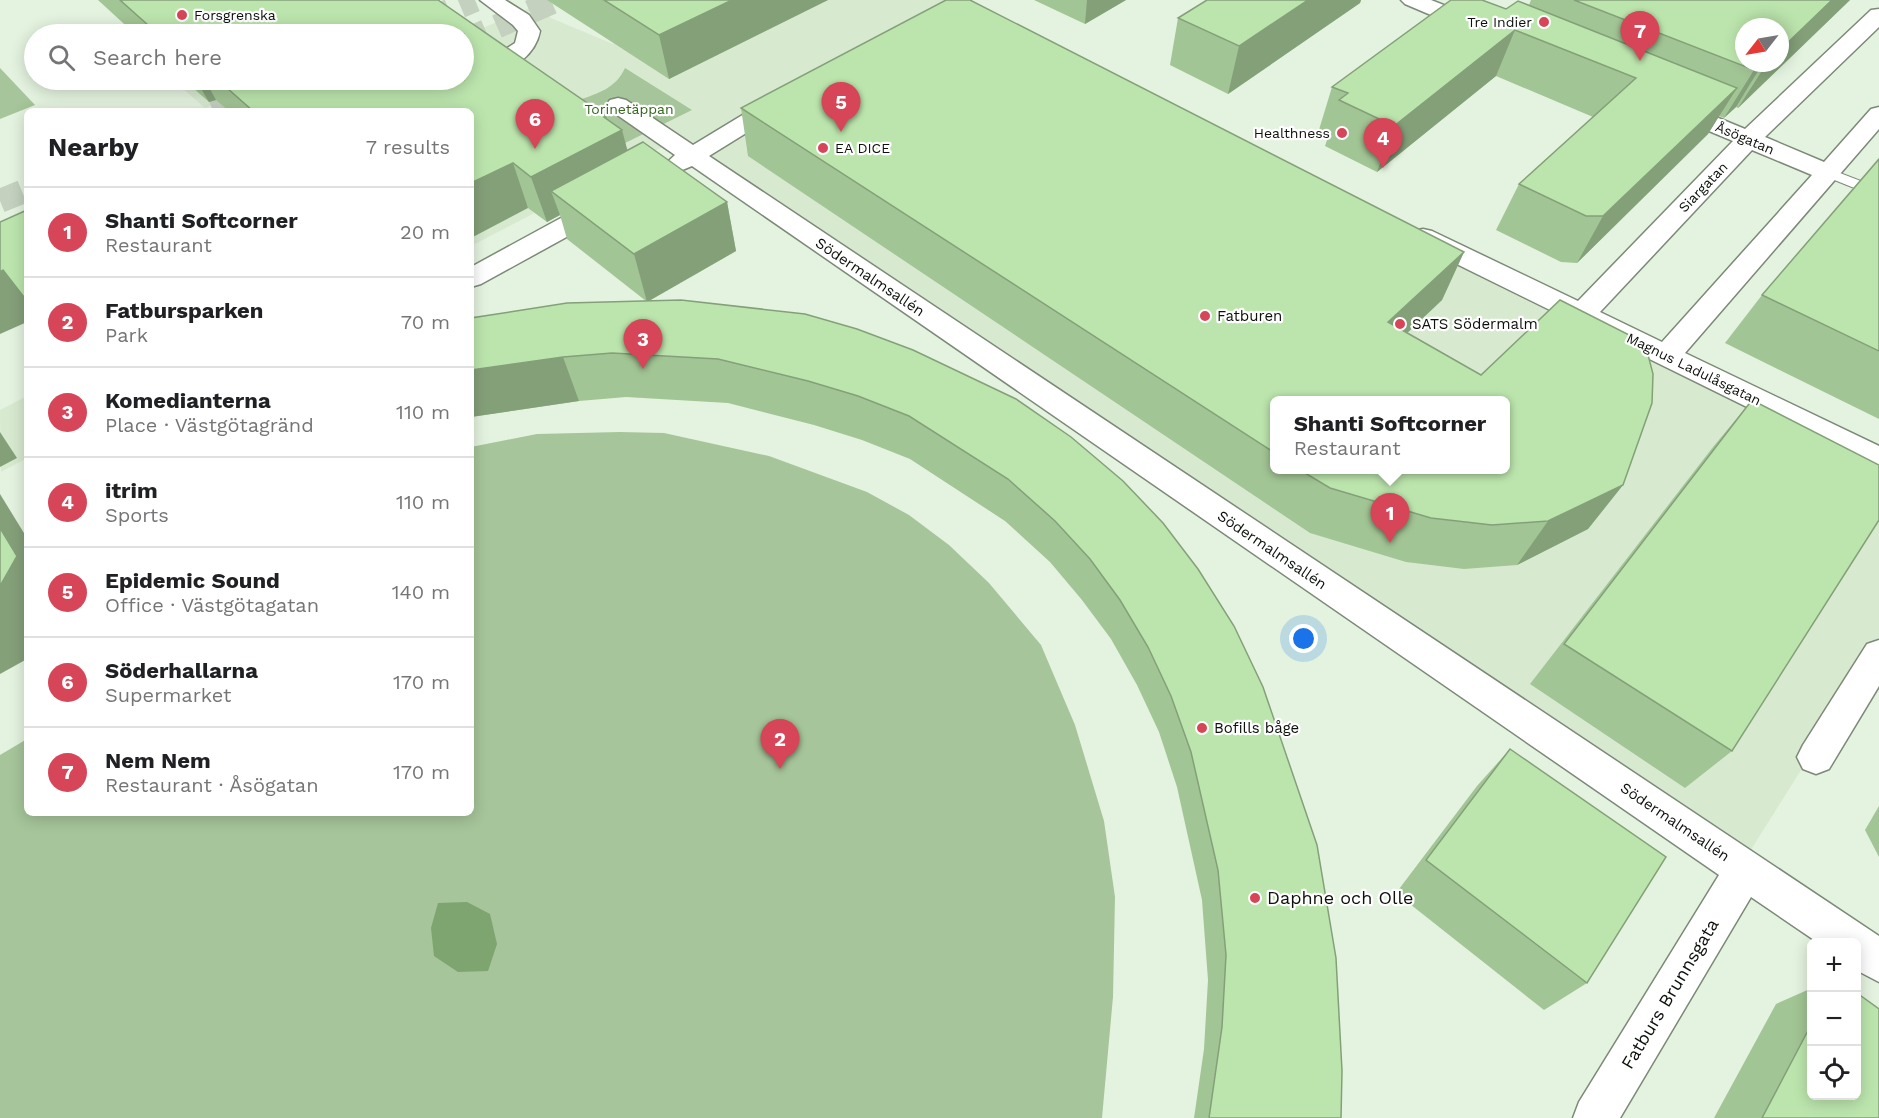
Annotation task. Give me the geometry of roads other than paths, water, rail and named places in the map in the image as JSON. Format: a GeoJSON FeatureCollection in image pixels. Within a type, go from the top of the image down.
{"type":"FeatureCollection","features":[{"type":"Feature","properties":{"kind":"street"},"geometry":{"type":"LineString","coordinates":[[491,0],[521,20],[529,32],[528,41],[521,51],[498,64]]}},
{"type":"Feature","properties":{"kind":"street"},"geometry":{"type":"LineString","coordinates":[[1412,0],[1493,27]]}},
{"type":"Feature","properties":{"kind":"street","name":"Siargatan"},"geometry":{"type":"LineString","coordinates":[[1582,314],[1749,139],[1879,15]]}},
{"type":"Feature","properties":{"kind":"street"},"geometry":{"type":"LineString","coordinates":[[652,179],[798,90]]}},
{"type":"Feature","properties":{"kind":"street","name":"Åsögatan"},"geometry":{"type":"LineString","coordinates":[[1650,98],[1827,172]]}},
{"type":"Feature","properties":{"kind":"street","name":"Södermalmsallén"},"geometry":{"type":"LineString","coordinates":[[618,105],[1846,938]]}},
{"type":"Feature","properties":{"kind":"street"},"geometry":{"type":"LineString","coordinates":[[1666,355],[1879,114]]}},
{"type":"Feature","properties":{"kind":"street"},"geometry":{"type":"LineString","coordinates":[[474,276],[621,196]]}},
{"type":"Feature","properties":{"kind":"street","name":"Magnus Ladulåsgatan"},"geometry":{"type":"LineString","coordinates":[[1407,229],[1879,460]]}},
{"type":"Feature","properties":{"kind":"street"},"geometry":{"type":"LineString","coordinates":[[1816,758],[1879,656]]}},
{"type":"Feature","properties":{"kind":"street","name":"Fatburs Brunnsgata"},"geometry":{"type":"LineString","coordinates":[[1594,1118],[1745,869]]}},
{"type":"Feature","properties":{"kind":"street"},"geometry":{"type":"LineString","coordinates":[[1861,948],[1879,961]]}},
{"type":"Feature","properties":{"kind":"lane","name":"Åsögatan"},"geometry":{"type":"LineString","coordinates":[[1827,172],[1879,193]]}},
{"type":"Feature","properties":{"kind":"tunnel"},"geometry":{"type":"LineString","coordinates":[[418,24],[475,0]]}},
{"type":"Feature","properties":{"kind":"tunnel"},"geometry":{"type":"LineString","coordinates":[[474,37],[557,0]]}},
{"type":"Feature","properties":{"kind":"tunnel"},"geometry":{"type":"LineString","coordinates":[[220,108],[264,90]]}},
{"type":"Feature","properties":{"kind":"tunnel"},"geometry":{"type":"LineString","coordinates":[[0,201],[24,191]]}},
{"type":"Feature","properties":{"kind":"place","name":"Forsgrenska"},"geometry":{"type":"Point","coordinates":[182,15]}},
{"type":"Feature","properties":{"kind":"place","name":"Tre Indier"},"geometry":{"type":"Point","coordinates":[1544,22]}},
{"type":"Feature","properties":{"kind":"place","name":"Nem Nem"},"geometry":{"type":"Point","coordinates":[1640,61]}},
{"type":"Feature","properties":{"kind":"place","name":"Epidemic Sound"},"geometry":{"type":"Point","coordinates":[841,132]}},
{"type":"Feature","properties":{"kind":"place","name":"Healthness"},"geometry":{"type":"Point","coordinates":[1342,133]}},
{"type":"Feature","properties":{"kind":"place","name":"EA DICE"},"geometry":{"type":"Point","coordinates":[823,148]}},
{"type":"Feature","properties":{"kind":"place","name":"Söderhallarna"},"geometry":{"type":"Point","coordinates":[535,149]}},
{"type":"Feature","properties":{"kind":"place","name":"itrim"},"geometry":{"type":"Point","coordinates":[1383,168]}},
{"type":"Feature","properties":{"kind":"place","name":"Fatburen"},"geometry":{"type":"Point","coordinates":[1205,316]}},
{"type":"Feature","properties":{"kind":"place","name":"SATS Södermalm"},"geometry":{"type":"Point","coordinates":[1400,324]}},
{"type":"Feature","properties":{"kind":"place","name":"Komedianterna"},"geometry":{"type":"Point","coordinates":[643,369]}},
{"type":"Feature","properties":{"kind":"place","name":"Shanti Softcorner"},"geometry":{"type":"Point","coordinates":[1390,543]}},
{"type":"Feature","properties":{"kind":"place","name":"Bofills båge"},"geometry":{"type":"Point","coordinates":[1202,728]}},
{"type":"Feature","properties":{"kind":"place","name":"Fatbursparken"},"geometry":{"type":"Point","coordinates":[780,769]}},
{"type":"Feature","properties":{"kind":"place","name":"Daphne och Olle"},"geometry":{"type":"Point","coordinates":[1255,898]}},
{"type":"Feature","properties":{"kind":"park label","name":"Torinetäppan"},"geometry":{"type":"Point","coordinates":[629,109]}}]}
